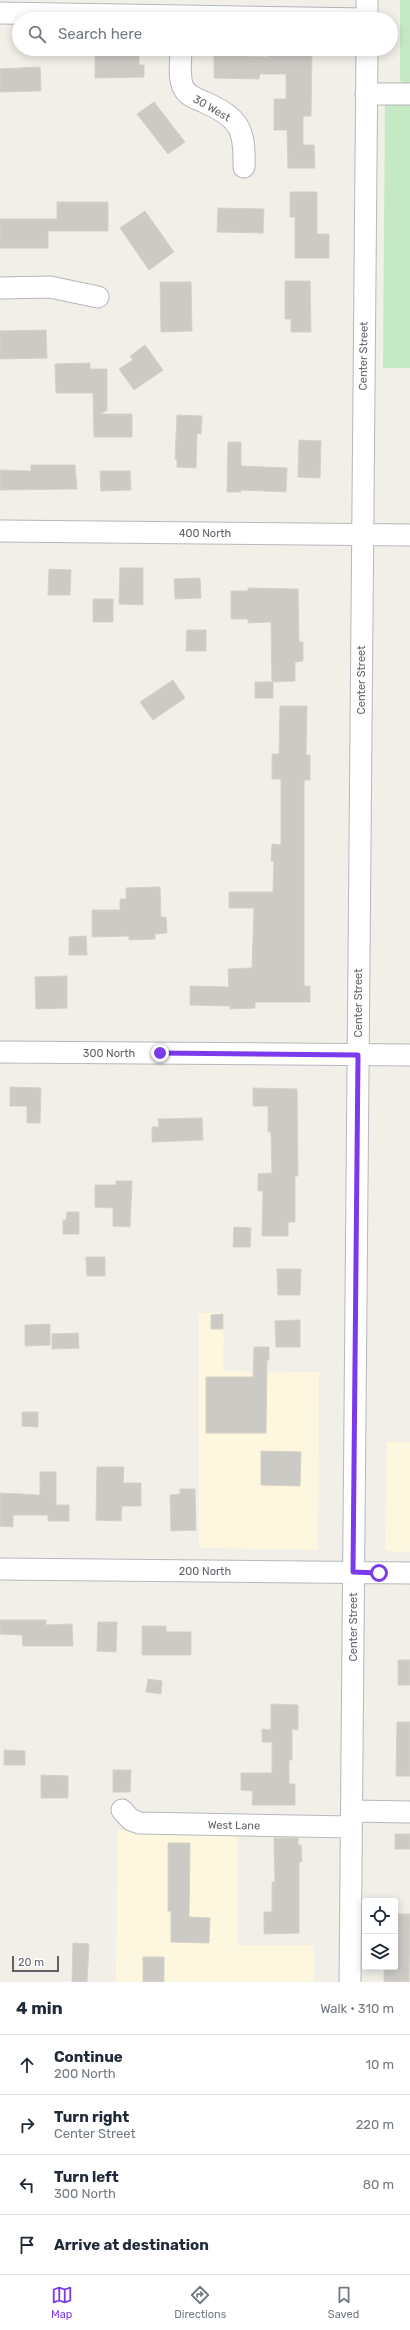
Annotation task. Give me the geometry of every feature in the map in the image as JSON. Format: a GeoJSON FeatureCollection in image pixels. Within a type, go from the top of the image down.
{"type":"FeatureCollection","features":[{"type":"Feature","properties":{"kind":"street"},"geometry":{"type":"LineString","coordinates":[[367,0],[367,12]]}},
{"type":"Feature","properties":{"kind":"street"},"geometry":{"type":"LineString","coordinates":[[89,12],[202,12]]}},
{"type":"Feature","properties":{"kind":"street"},"geometry":{"type":"LineString","coordinates":[[0,13],[12,13]]}},
{"type":"Feature","properties":{"kind":"street","name":"30 West"},"geometry":{"type":"LineString","coordinates":[[181,56],[181,83],[184,89],[193,97],[217,108],[239,126],[243,134],[244,167]]}},
{"type":"Feature","properties":{"kind":"street","name":"Center Street"},"geometry":{"type":"LineString","coordinates":[[350,1982],[367,56]]}},
{"type":"Feature","properties":{"kind":"street"},"geometry":{"type":"LineString","coordinates":[[366,94],[410,94]]}},
{"type":"Feature","properties":{"kind":"street"},"geometry":{"type":"LineString","coordinates":[[0,288],[50,287],[98,297]]}},
{"type":"Feature","properties":{"kind":"street","name":"400 North"},"geometry":{"type":"LineString","coordinates":[[0,531],[410,535]]}},
{"type":"Feature","properties":{"kind":"street","name":"300 North"},"geometry":{"type":"LineString","coordinates":[[0,1052],[410,1055]]}},
{"type":"Feature","properties":{"kind":"street","name":"200 North"},"geometry":{"type":"LineString","coordinates":[[0,1570],[410,1573]]}},
{"type":"Feature","properties":{"kind":"street","name":"West Lane"},"geometry":{"type":"LineString","coordinates":[[122,1810],[131,1820],[140,1822],[352,1819],[410,1812]]}},
{"type":"Feature","properties":{"kind":"shaded area"},"geometry":{"type":"Polygon","coordinates":[[[199,1313],[224,1313],[223,1371],[319,1372],[318,1550],[199,1548],[199,1313]]]}},
{"type":"Feature","properties":{"kind":"shaded area"},"geometry":{"type":"Polygon","coordinates":[[[387,1442],[410,1442],[410,1552],[385,1551],[387,1442]]]}},
{"type":"Feature","properties":{"kind":"shaded area"},"geometry":{"type":"Polygon","coordinates":[[[118,1830],[237,1831],[237,1945],[314,1945],[314,1982],[116,1982],[118,1830]]]}},
{"type":"Feature","properties":{"kind":"green space"},"geometry":{"type":"Polygon","coordinates":[[[400,0],[410,0],[410,83],[401,83],[400,78],[400,0]]]}},
{"type":"Feature","properties":{"kind":"green space"},"geometry":{"type":"Polygon","coordinates":[[[385,104],[410,104],[410,368],[383,368],[385,104]]]}},
{"type":"Feature","properties":{"kind":"building"},"geometry":{"type":"Polygon","coordinates":[[[95,56],[139,56],[139,65],[144,65],[144,77],[95,78],[95,56]]]}},
{"type":"Feature","properties":{"kind":"building"},"geometry":{"type":"Polygon","coordinates":[[[214,56],[312,56],[311,116],[303,116],[303,145],[314,145],[315,168],[288,168],[287,130],[274,130],[274,99],[286,99],[286,74],[260,74],[259,79],[214,78],[214,56]]]}},
{"type":"Feature","properties":{"kind":"building"},"geometry":{"type":"Polygon","coordinates":[[[40,67],[41,91],[0,92],[0,69],[40,67]]]}},
{"type":"Feature","properties":{"kind":"building"},"geometry":{"type":"Polygon","coordinates":[[[154,102],[185,142],[168,154],[137,114],[154,102]]]}},
{"type":"Feature","properties":{"kind":"building"},"geometry":{"type":"Polygon","coordinates":[[[290,192],[317,192],[317,234],[329,234],[329,258],[295,258],[295,217],[290,217],[290,192]]]}},
{"type":"Feature","properties":{"kind":"building"},"geometry":{"type":"Polygon","coordinates":[[[57,202],[108,202],[108,231],[48,231],[48,248],[0,248],[0,219],[57,219],[57,202]]]}},
{"type":"Feature","properties":{"kind":"building"},"geometry":{"type":"Polygon","coordinates":[[[218,208],[264,209],[263,233],[217,232],[218,208]]]}},
{"type":"Feature","properties":{"kind":"building"},"geometry":{"type":"Polygon","coordinates":[[[145,211],[174,252],[149,270],[120,228],[145,211]]]}},
{"type":"Feature","properties":{"kind":"building"},"geometry":{"type":"Polygon","coordinates":[[[285,281],[310,281],[311,332],[291,332],[291,319],[285,319],[285,281]]]}},
{"type":"Feature","properties":{"kind":"building"},"geometry":{"type":"Polygon","coordinates":[[[160,282],[191,282],[192,331],[161,332],[160,282]]]}},
{"type":"Feature","properties":{"kind":"building"},"geometry":{"type":"Polygon","coordinates":[[[46,330],[47,358],[0,359],[0,331],[46,330]]]}},
{"type":"Feature","properties":{"kind":"building"},"geometry":{"type":"Polygon","coordinates":[[[145,345],[163,370],[134,390],[119,369],[133,360],[130,356],[145,345]]]}},
{"type":"Feature","properties":{"kind":"building"},"geometry":{"type":"Polygon","coordinates":[[[90,363],[90,369],[107,369],[107,410],[100,414],[132,414],[132,437],[94,437],[93,393],[56,393],[55,364],[90,363]]]}},
{"type":"Feature","properties":{"kind":"building"},"geometry":{"type":"Polygon","coordinates":[[[177,415],[202,416],[201,434],[197,433],[196,468],[177,467],[177,460],[175,459],[177,415]]]}},
{"type":"Feature","properties":{"kind":"building"},"geometry":{"type":"Polygon","coordinates":[[[299,440],[321,441],[320,478],[298,477],[299,440]]]}},
{"type":"Feature","properties":{"kind":"building"},"geometry":{"type":"Polygon","coordinates":[[[228,442],[241,442],[241,466],[287,468],[286,492],[241,490],[241,492],[227,492],[228,442]]]}},
{"type":"Feature","properties":{"kind":"building"},"geometry":{"type":"Polygon","coordinates":[[[31,465],[75,465],[77,489],[0,490],[0,470],[31,471],[31,465]]]}},
{"type":"Feature","properties":{"kind":"building"},"geometry":{"type":"Polygon","coordinates":[[[100,471],[130,471],[131,490],[101,491],[100,471]]]}},
{"type":"Feature","properties":{"kind":"building"},"geometry":{"type":"Polygon","coordinates":[[[120,568],[143,568],[143,605],[119,604],[120,568]]]}},
{"type":"Feature","properties":{"kind":"building"},"geometry":{"type":"Polygon","coordinates":[[[49,569],[71,570],[70,595],[48,595],[49,569]]]}},
{"type":"Feature","properties":{"kind":"building"},"geometry":{"type":"Polygon","coordinates":[[[200,578],[201,598],[175,599],[174,579],[200,578]]]}},
{"type":"Feature","properties":{"kind":"building"},"geometry":{"type":"Polygon","coordinates":[[[248,588],[298,589],[299,642],[303,642],[303,661],[295,662],[295,681],[272,682],[271,622],[248,623],[248,619],[231,619],[231,591],[248,591],[248,588]]]}},
{"type":"Feature","properties":{"kind":"building"},"geometry":{"type":"Polygon","coordinates":[[[93,599],[113,599],[113,622],[93,622],[93,599]]]}},
{"type":"Feature","properties":{"kind":"building"},"geometry":{"type":"Polygon","coordinates":[[[187,630],[206,630],[206,651],[186,651],[187,630]]]}},
{"type":"Feature","properties":{"kind":"building"},"geometry":{"type":"Polygon","coordinates":[[[173,680],[185,698],[153,720],[140,702],[173,680]]]}},
{"type":"Feature","properties":{"kind":"building"},"geometry":{"type":"Polygon","coordinates":[[[255,682],[273,682],[273,698],[255,698],[255,682]]]}},
{"type":"Feature","properties":{"kind":"building"},"geometry":{"type":"Polygon","coordinates":[[[280,706],[307,706],[306,755],[310,755],[310,780],[304,780],[304,986],[310,986],[310,1002],[255,1002],[255,1008],[230,1009],[230,1006],[190,1005],[190,986],[229,987],[228,969],[252,968],[254,908],[229,908],[229,892],[273,892],[274,861],[271,861],[272,844],[281,845],[281,779],[272,779],[272,754],[279,754],[280,706]]]}},
{"type":"Feature","properties":{"kind":"building"},"geometry":{"type":"Polygon","coordinates":[[[160,887],[161,917],[166,917],[167,933],[155,934],[155,939],[129,940],[129,936],[92,937],[92,910],[120,910],[120,899],[126,899],[126,888],[160,887]]]}},
{"type":"Feature","properties":{"kind":"building"},"geometry":{"type":"Polygon","coordinates":[[[86,936],[87,955],[69,955],[69,937],[86,936]]]}},
{"type":"Feature","properties":{"kind":"building"},"geometry":{"type":"Polygon","coordinates":[[[67,976],[67,1008],[36,1009],[35,977],[67,976]]]}},
{"type":"Feature","properties":{"kind":"building"},"geometry":{"type":"Polygon","coordinates":[[[10,1087],[41,1088],[40,1123],[27,1123],[27,1106],[10,1106],[10,1087]]]}},
{"type":"Feature","properties":{"kind":"building"},"geometry":{"type":"Polygon","coordinates":[[[253,1088],[297,1089],[298,1176],[295,1176],[295,1222],[288,1222],[288,1236],[262,1236],[263,1191],[258,1191],[258,1174],[272,1173],[271,1132],[268,1132],[268,1106],[253,1106],[253,1088]]]}},
{"type":"Feature","properties":{"kind":"building"},"geometry":{"type":"Polygon","coordinates":[[[202,1118],[203,1140],[152,1142],[152,1127],[159,1127],[158,1119],[202,1118]]]}},
{"type":"Feature","properties":{"kind":"building"},"geometry":{"type":"Polygon","coordinates":[[[116,1181],[132,1181],[130,1227],[113,1226],[113,1208],[95,1207],[95,1185],[116,1185],[116,1181]]]}},
{"type":"Feature","properties":{"kind":"building"},"geometry":{"type":"Polygon","coordinates":[[[67,1212],[79,1212],[79,1234],[63,1234],[63,1220],[66,1220],[67,1212]]]}},
{"type":"Feature","properties":{"kind":"building"},"geometry":{"type":"Polygon","coordinates":[[[234,1227],[251,1228],[250,1247],[233,1247],[234,1227]]]}},
{"type":"Feature","properties":{"kind":"building"},"geometry":{"type":"Polygon","coordinates":[[[86,1257],[105,1257],[105,1276],[87,1276],[86,1257]]]}},
{"type":"Feature","properties":{"kind":"building"},"geometry":{"type":"Polygon","coordinates":[[[277,1269],[301,1269],[300,1295],[278,1295],[277,1269]]]}},
{"type":"Feature","properties":{"kind":"building"},"geometry":{"type":"Polygon","coordinates":[[[223,1314],[223,1329],[211,1329],[211,1315],[223,1314]]]}},
{"type":"Feature","properties":{"kind":"building"},"geometry":{"type":"Polygon","coordinates":[[[300,1320],[300,1347],[276,1347],[275,1321],[300,1320]]]}},
{"type":"Feature","properties":{"kind":"building"},"geometry":{"type":"Polygon","coordinates":[[[50,1324],[50,1345],[25,1346],[25,1325],[50,1324]]]}},
{"type":"Feature","properties":{"kind":"building"},"geometry":{"type":"Polygon","coordinates":[[[78,1333],[79,1348],[52,1349],[52,1334],[78,1333]]]}},
{"type":"Feature","properties":{"kind":"building"},"geometry":{"type":"Polygon","coordinates":[[[254,1347],[269,1347],[269,1360],[267,1360],[266,1433],[206,1433],[206,1377],[253,1377],[254,1347]]]}},
{"type":"Feature","properties":{"kind":"building"},"geometry":{"type":"Polygon","coordinates":[[[22,1412],[38,1412],[38,1427],[22,1426],[22,1412]]]}},
{"type":"Feature","properties":{"kind":"building"},"geometry":{"type":"Polygon","coordinates":[[[261,1451],[301,1452],[300,1486],[261,1485],[261,1451]]]}},
{"type":"Feature","properties":{"kind":"building"},"geometry":{"type":"Polygon","coordinates":[[[97,1467],[124,1467],[123,1483],[141,1483],[141,1506],[122,1506],[121,1521],[96,1520],[97,1467]]]}},
{"type":"Feature","properties":{"kind":"building"},"geometry":{"type":"Polygon","coordinates":[[[40,1472],[56,1472],[56,1505],[69,1505],[69,1521],[48,1521],[48,1515],[13,1515],[13,1527],[0,1526],[0,1493],[40,1495],[40,1472]]]}},
{"type":"Feature","properties":{"kind":"building"},"geometry":{"type":"Polygon","coordinates":[[[180,1489],[195,1489],[196,1530],[171,1531],[170,1495],[180,1494],[180,1489]]]}},
{"type":"Feature","properties":{"kind":"building"},"geometry":{"type":"Polygon","coordinates":[[[0,1620],[46,1620],[46,1625],[72,1624],[73,1646],[23,1646],[22,1635],[0,1634],[0,1620]]]}},
{"type":"Feature","properties":{"kind":"building"},"geometry":{"type":"Polygon","coordinates":[[[98,1622],[117,1622],[116,1652],[97,1651],[98,1622]]]}},
{"type":"Feature","properties":{"kind":"building"},"geometry":{"type":"Polygon","coordinates":[[[142,1626],[166,1626],[166,1632],[191,1632],[191,1655],[142,1655],[142,1626]]]}},
{"type":"Feature","properties":{"kind":"building"},"geometry":{"type":"Polygon","coordinates":[[[398,1660],[410,1660],[410,1685],[398,1685],[398,1660]]]}},
{"type":"Feature","properties":{"kind":"building"},"geometry":{"type":"Polygon","coordinates":[[[148,1679],[162,1681],[161,1694],[146,1692],[148,1679]]]}},
{"type":"Feature","properties":{"kind":"building"},"geometry":{"type":"Polygon","coordinates":[[[271,1704],[298,1705],[298,1730],[292,1729],[292,1760],[289,1760],[289,1784],[295,1784],[295,1805],[252,1805],[253,1791],[241,1790],[241,1773],[272,1773],[272,1742],[262,1742],[262,1729],[271,1730],[271,1704]]]}},
{"type":"Feature","properties":{"kind":"building"},"geometry":{"type":"Polygon","coordinates":[[[397,1722],[410,1722],[410,1776],[396,1776],[397,1722]]]}},
{"type":"Feature","properties":{"kind":"building"},"geometry":{"type":"Polygon","coordinates":[[[4,1750],[25,1751],[25,1765],[4,1765],[4,1750]]]}},
{"type":"Feature","properties":{"kind":"building"},"geometry":{"type":"Polygon","coordinates":[[[113,1770],[131,1770],[130,1792],[113,1792],[113,1770]]]}},
{"type":"Feature","properties":{"kind":"building"},"geometry":{"type":"Polygon","coordinates":[[[41,1775],[68,1776],[68,1798],[41,1798],[41,1775]]]}},
{"type":"Feature","properties":{"kind":"building"},"geometry":{"type":"Polygon","coordinates":[[[395,1834],[410,1834],[410,1849],[395,1849],[395,1834]]]}},
{"type":"Feature","properties":{"kind":"building"},"geometry":{"type":"Polygon","coordinates":[[[274,1838],[298,1838],[298,1845],[301,1845],[302,1862],[299,1862],[299,1933],[264,1934],[264,1912],[272,1912],[272,1882],[275,1882],[274,1838]]]}},
{"type":"Feature","properties":{"kind":"building"},"geometry":{"type":"Polygon","coordinates":[[[168,1843],[190,1843],[189,1917],[210,1918],[209,1943],[171,1942],[171,1911],[168,1911],[168,1843]]]}},
{"type":"Feature","properties":{"kind":"building"},"geometry":{"type":"Polygon","coordinates":[[[398,1914],[410,1914],[409,1982],[384,1982],[384,1970],[398,1970],[398,1914]]]}},
{"type":"Feature","properties":{"kind":"building"},"geometry":{"type":"Polygon","coordinates":[[[73,1943],[89,1944],[87,1982],[72,1982],[73,1943]]]}},
{"type":"Feature","properties":{"kind":"building"},"geometry":{"type":"Polygon","coordinates":[[[143,1957],[164,1957],[164,1982],[143,1982],[143,1957]]]}},
{"type":"Feature","properties":{"kind":"route"},"geometry":{"type":"LineString","coordinates":[[160,1053],[358,1055],[353,1572],[379,1573]]}}]}
